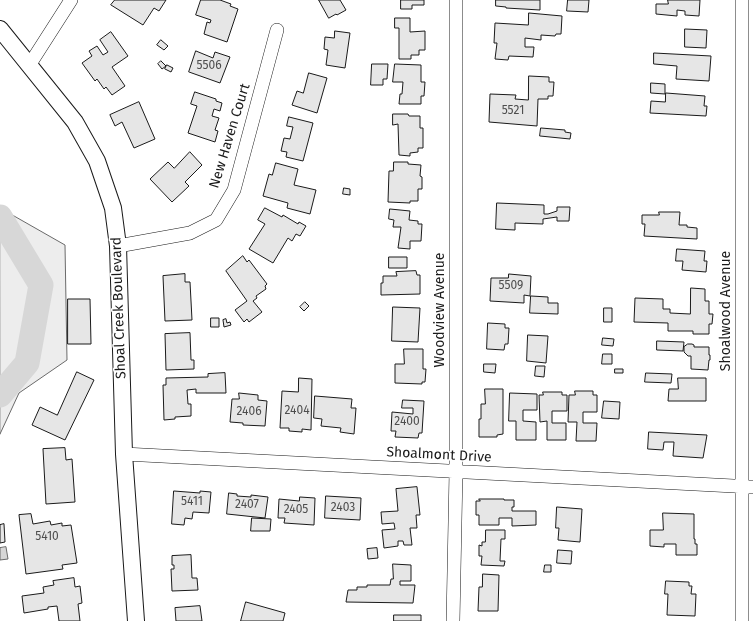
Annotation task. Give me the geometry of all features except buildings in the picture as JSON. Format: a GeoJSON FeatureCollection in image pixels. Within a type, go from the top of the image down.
{"type":"FeatureCollection","features":[{"type":"Feature","properties":{"kind":"street"},"geometry":{"type":"LineString","coordinates":[[30,64],[71,0]]}},
{"type":"Feature","properties":{"kind":"street","name":"Woodview Avenue"},"geometry":{"type":"LineString","coordinates":[[453,621],[456,472],[456,0]]}},
{"type":"Feature","properties":{"kind":"street","name":"Shoalwood Avenue"},"geometry":{"type":"LineString","coordinates":[[742,0],[747,487],[742,621]]}},
{"type":"Feature","properties":{"kind":"street","name":"Shoal Creek Boulevard"},"geometry":{"type":"LineString","coordinates":[[0,29],[30,64],[75,122],[97,161],[113,208],[118,246],[124,454],[136,621]]}},
{"type":"Feature","properties":{"kind":"street","name":"New Haven Court"},"geometry":{"type":"LineString","coordinates":[[118,246],[190,233],[216,220],[234,190],[277,30]]}},
{"type":"Feature","properties":{"kind":"street","name":"Shoalmont Drive"},"geometry":{"type":"LineString","coordinates":[[124,454],[747,487]]}},
{"type":"Feature","properties":{"kind":"shaded area"},"geometry":{"type":"Polygon","coordinates":[[[0,208],[65,245],[67,360],[19,393],[0,434],[0,208]]]}},
{"type":"Feature","properties":{"kind":"shaded area"},"geometry":{"type":"Polygon","coordinates":[[[6,547],[8,559],[0,560],[0,548],[6,547]]]}},
{"type":"Feature","properties":{"kind":"waterway"},"geometry":{"type":"LineString","coordinates":[[0,217],[41,285],[27,363],[0,395]]}}]}
